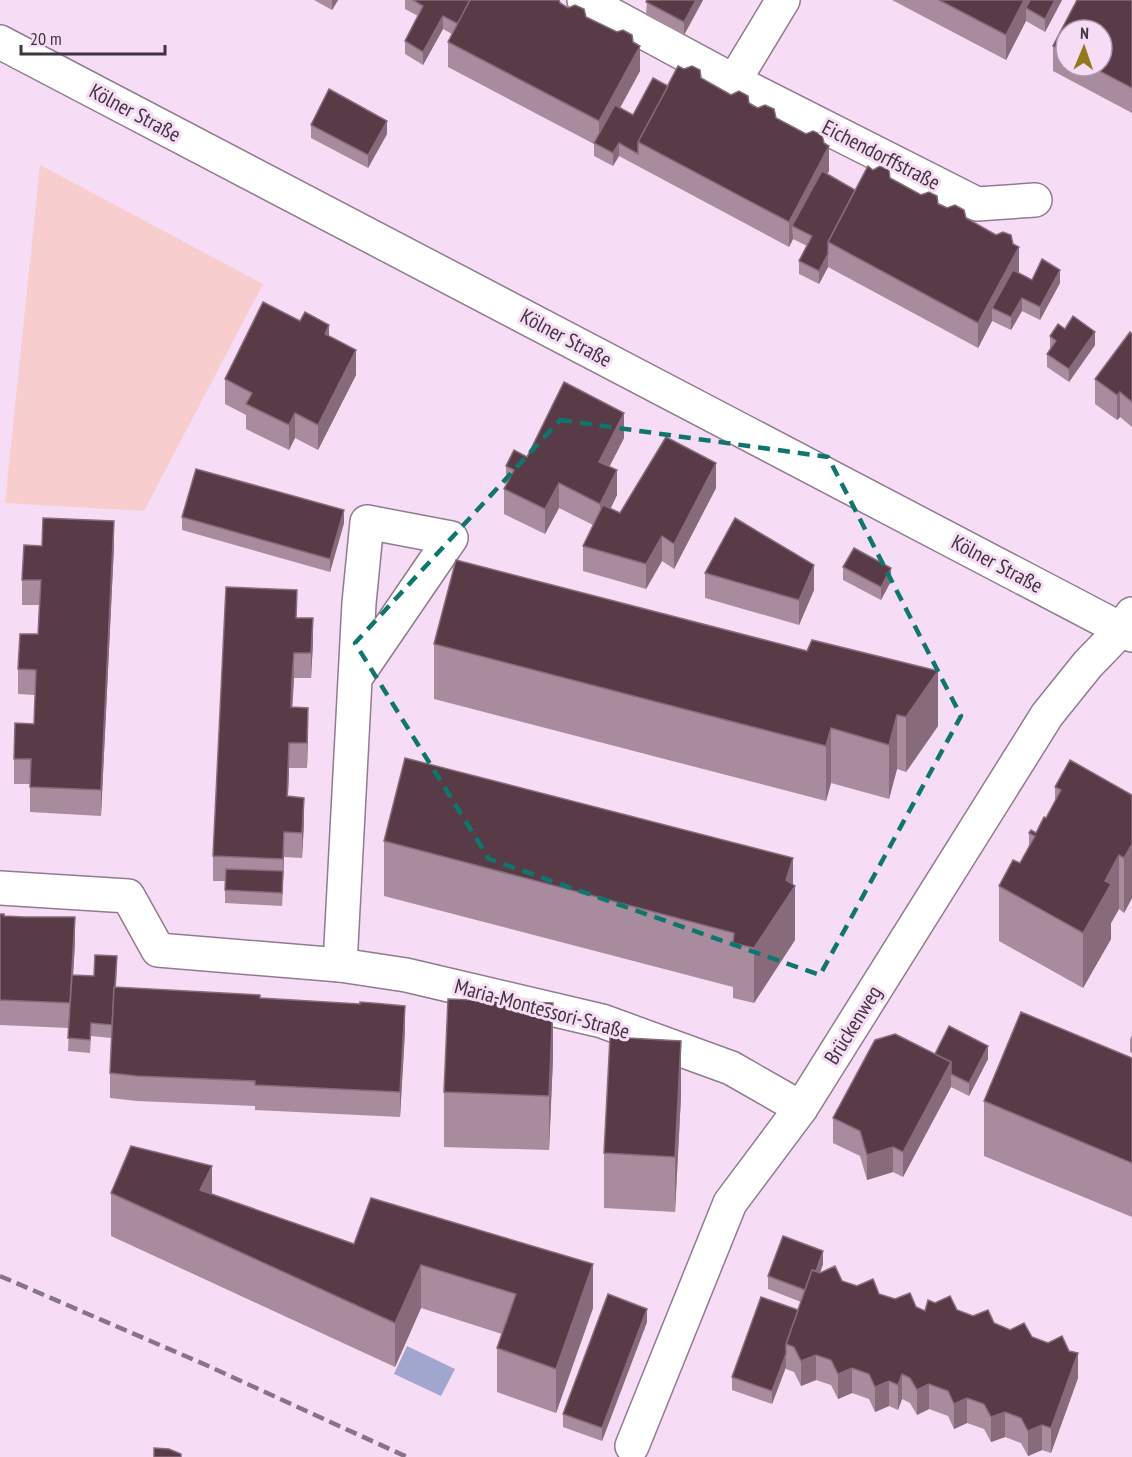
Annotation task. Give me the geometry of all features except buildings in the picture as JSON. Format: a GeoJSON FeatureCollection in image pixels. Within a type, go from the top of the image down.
{"type":"FeatureCollection","features":[{"type":"Feature","properties":{"kind":"street","name":"Eichendorffstraße"},"geometry":{"type":"LineString","coordinates":[[584,0],[734,81],[977,204],[1035,200]]}},
{"type":"Feature","properties":{"kind":"street"},"geometry":{"type":"LineString","coordinates":[[734,81],[783,0]]}},
{"type":"Feature","properties":{"kind":"street","name":"Kölner Straße"},"geometry":{"type":"LineString","coordinates":[[0,42],[1129,626]]}},
{"type":"Feature","properties":{"kind":"street","name":"Brückenweg"},"geometry":{"type":"LineString","coordinates":[[632,1446],[730,1203],[801,1108],[1047,715],[1088,664],[1129,626]]}},
{"type":"Feature","properties":{"kind":"street"},"geometry":{"type":"LineString","coordinates":[[340,965],[356,677]]}},
{"type":"Feature","properties":{"kind":"street","name":"Maria-Montessori-Straße"},"geometry":{"type":"LineString","coordinates":[[0,888],[128,896],[158,950],[340,965],[406,975],[602,1021],[731,1068],[801,1108]]}},
{"type":"Feature","properties":{"kind":"highlighted area"},"geometry":{"type":"Polygon","coordinates":[[[560,420],[828,457],[961,716],[820,975],[489,859],[355,643],[560,420]]]}},
{"type":"Feature","properties":{"kind":"shaded area"},"geometry":{"type":"Polygon","coordinates":[[[40,165],[263,284],[144,511],[5,503],[40,165]]]}},
{"type":"Feature","properties":{"kind":"water"},"geometry":{"type":"Polygon","coordinates":[[[407,1346],[455,1369],[441,1396],[394,1374],[407,1346]]]}},
{"type":"Feature","properties":{"kind":"railway"},"geometry":{"type":"LineString","coordinates":[[0,1276],[206,1365],[407,1457]]}}]}
